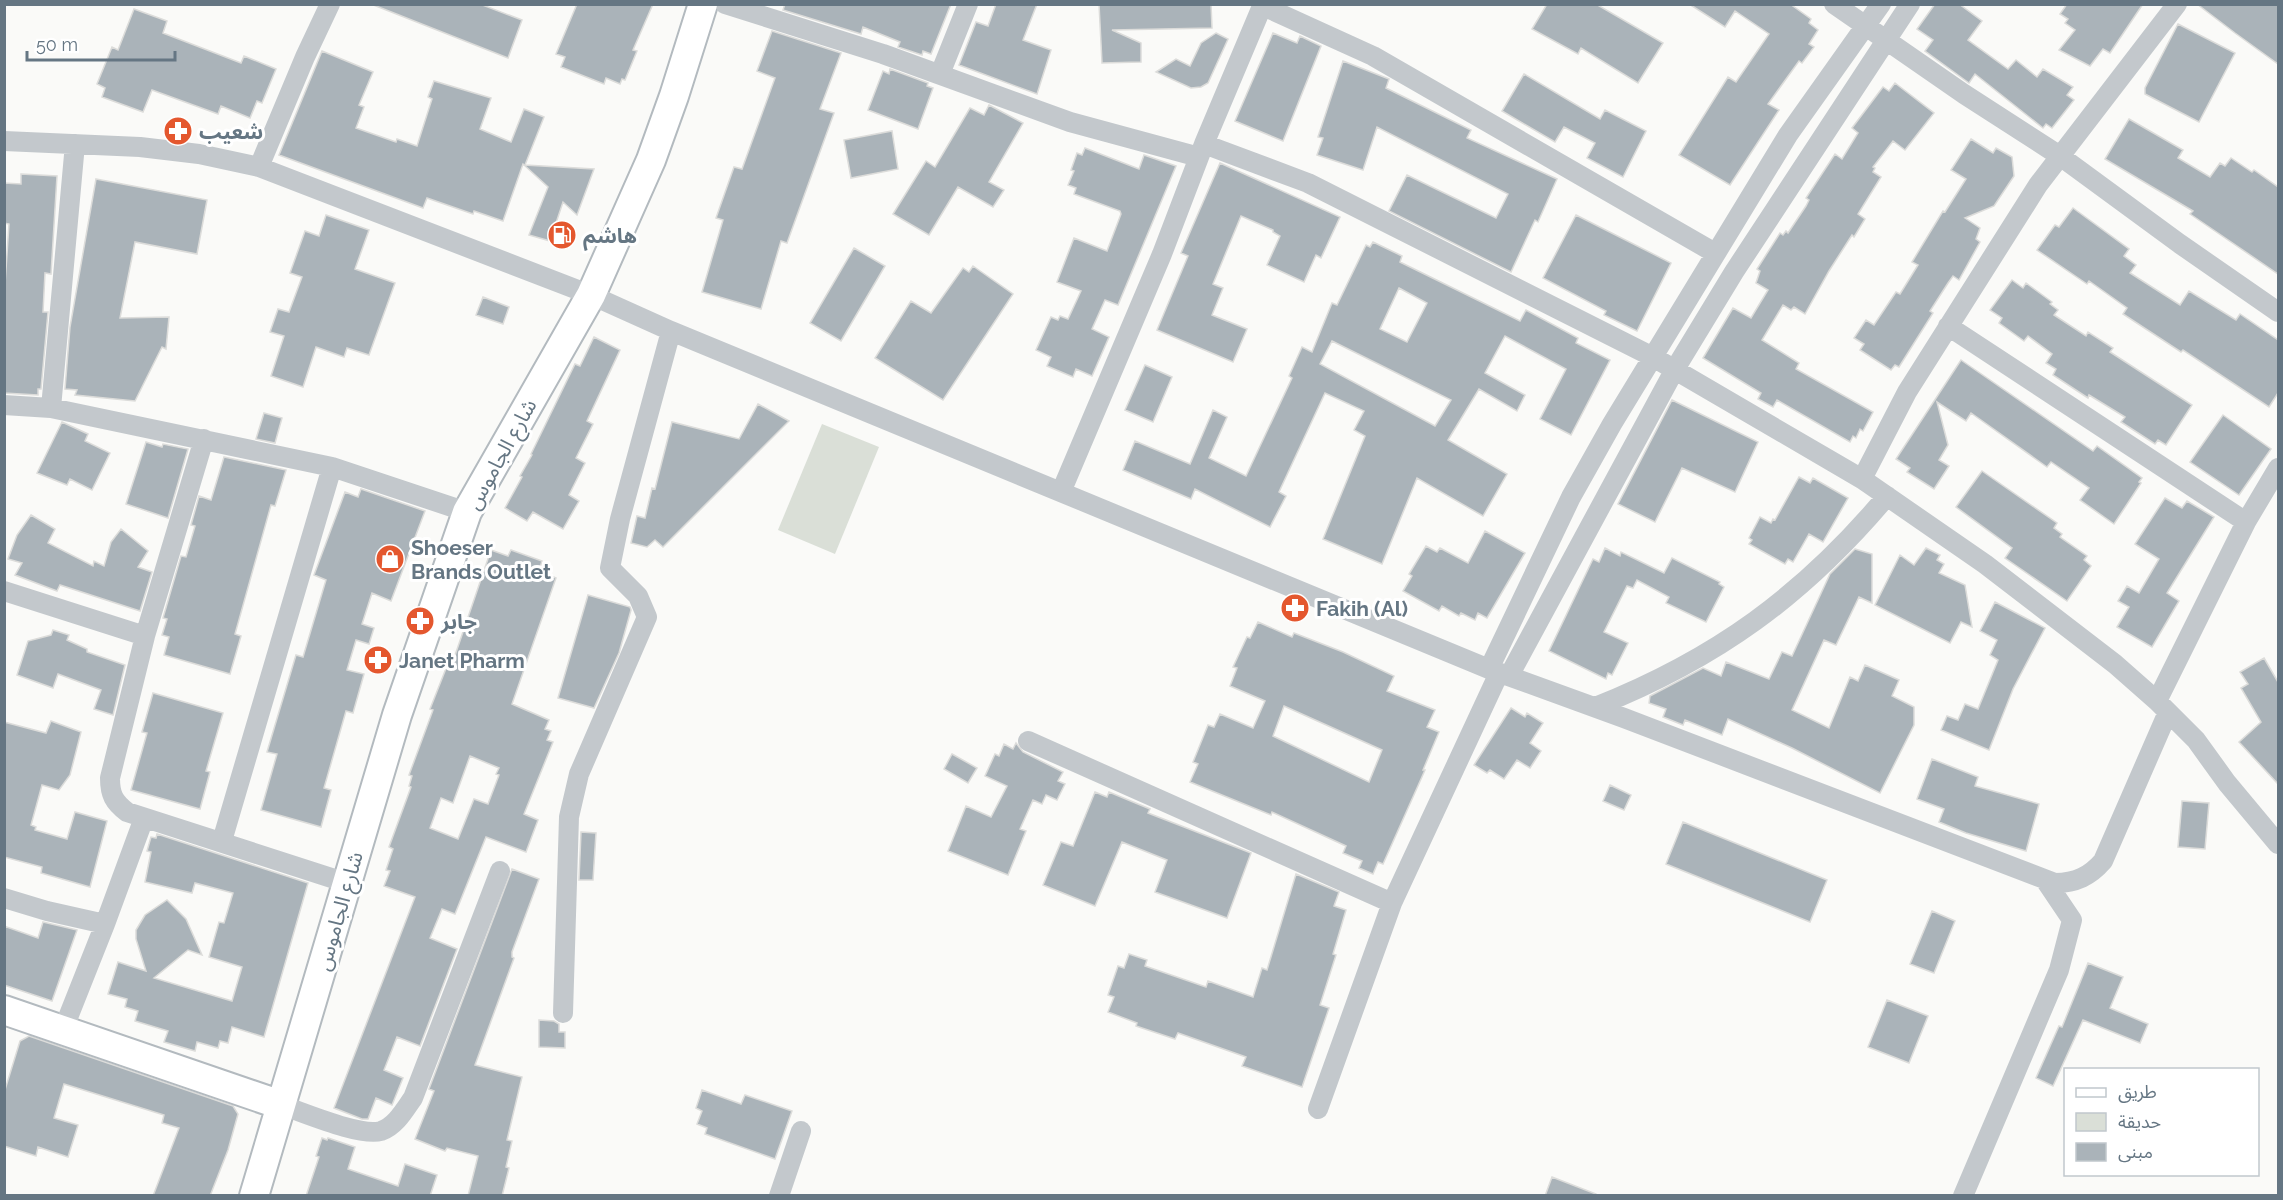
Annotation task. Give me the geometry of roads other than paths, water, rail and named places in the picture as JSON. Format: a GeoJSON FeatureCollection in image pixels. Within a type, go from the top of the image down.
{"type":"FeatureCollection","features":[{"type":"Feature","properties":{"kind":"street"},"geometry":{"type":"LineString","coordinates":[[259,167],[304,57],[330,4]]}},
{"type":"Feature","properties":{"kind":"street","name":"شارع الجاموس"},"geometry":{"type":"LineString","coordinates":[[254,1196],[397,715],[467,512],[591,295],[651,160],[703,4]]}},
{"type":"Feature","properties":{"kind":"street"},"geometry":{"type":"LineString","coordinates":[[725,4],[940,74],[1070,122],[1201,150],[1308,183],[1653,357],[1862,479],[1985,564],[2115,664],[2163,706],[2196,741],[2227,783],[2278,844]]}},
{"type":"Feature","properties":{"kind":"street"},"geometry":{"type":"LineString","coordinates":[[940,74],[969,4]]}},
{"type":"Feature","properties":{"kind":"street"},"geometry":{"type":"LineString","coordinates":[[1834,4],[1964,94],[2060,156],[2278,312]]}},
{"type":"Feature","properties":{"kind":"street"},"geometry":{"type":"LineString","coordinates":[[1318,1109],[1392,903],[1499,672],[1571,497],[1612,424],[1788,135],[1881,4]]}},
{"type":"Feature","properties":{"kind":"street"},"geometry":{"type":"LineString","coordinates":[[1499,672],[1734,272],[1910,4]]}},
{"type":"Feature","properties":{"kind":"street"},"geometry":{"type":"LineString","coordinates":[[1862,479],[1907,392],[2014,221],[2060,156],[2177,4]]}},
{"type":"Feature","properties":{"kind":"street"},"geometry":{"type":"LineString","coordinates":[[1061,492],[1162,254],[1201,150],[1263,5],[1373,56],[1716,253]]}},
{"type":"Feature","properties":{"kind":"street"},"geometry":{"type":"LineString","coordinates":[[4,141],[140,147],[199,154],[259,167],[591,295],[671,331],[1499,672],[2055,883],[2077,880],[2096,869],[2103,861],[2163,706],[2246,522],[2278,468]]}},
{"type":"Feature","properties":{"kind":"street"},"geometry":{"type":"LineString","coordinates":[[51,408],[75,144]]}},
{"type":"Feature","properties":{"kind":"street"},"geometry":{"type":"LineString","coordinates":[[1948,326],[2246,522]]}},
{"type":"Feature","properties":{"kind":"street"},"geometry":{"type":"LineString","coordinates":[[562,1013],[569,817],[579,774],[646,617],[638,596],[610,568],[620,519],[671,331]]}},
{"type":"Feature","properties":{"kind":"street"},"geometry":{"type":"LineString","coordinates":[[4,405],[51,408],[332,467],[467,512]]}},
{"type":"Feature","properties":{"kind":"street"},"geometry":{"type":"LineString","coordinates":[[204,439],[145,636],[110,786],[111,796],[118,806],[127,812],[347,883]]}},
{"type":"Feature","properties":{"kind":"street"},"geometry":{"type":"LineString","coordinates":[[222,842],[332,467]]}},
{"type":"Feature","properties":{"kind":"street"},"geometry":{"type":"LineString","coordinates":[[1595,708],[1669,675],[1705,655],[1755,622],[1833,557],[1887,496]]}},
{"type":"Feature","properties":{"kind":"street"},"geometry":{"type":"LineString","coordinates":[[4,591],[145,636]]}},
{"type":"Feature","properties":{"kind":"street"},"geometry":{"type":"LineString","coordinates":[[1028,741],[1392,903]]}},
{"type":"Feature","properties":{"kind":"street"},"geometry":{"type":"LineString","coordinates":[[63,1030],[144,818]]}},
{"type":"Feature","properties":{"kind":"street"},"geometry":{"type":"LineString","coordinates":[[4,1010],[362,1132],[382,1131],[398,1120],[413,1098],[500,871]]}},
{"type":"Feature","properties":{"kind":"street"},"geometry":{"type":"LineString","coordinates":[[1963,1196],[2059,969],[2072,920],[2044,880]]}},
{"type":"Feature","properties":{"kind":"street"},"geometry":{"type":"LineString","coordinates":[[4,898],[46,911],[105,924]]}},
{"type":"Feature","properties":{"kind":"street"},"geometry":{"type":"LineString","coordinates":[[779,1196],[801,1131]]}},
{"type":"Feature","properties":{"kind":"place","name":"شعيب"},"geometry":{"type":"Point","coordinates":[178,131]}},
{"type":"Feature","properties":{"kind":"place","name":"هاشم"},"geometry":{"type":"Point","coordinates":[562,235]}},
{"type":"Feature","properties":{"kind":"place","name":"Shoeser Brands Outlet"},"geometry":{"type":"Point","coordinates":[390,559]}},
{"type":"Feature","properties":{"kind":"place","name":"Fakih (Al)"},"geometry":{"type":"Point","coordinates":[1295,608]}},
{"type":"Feature","properties":{"kind":"place","name":"جابر"},"geometry":{"type":"Point","coordinates":[420,621]}},
{"type":"Feature","properties":{"kind":"place","name":"Janet Pharm"},"geometry":{"type":"Point","coordinates":[378,660]}}]}
